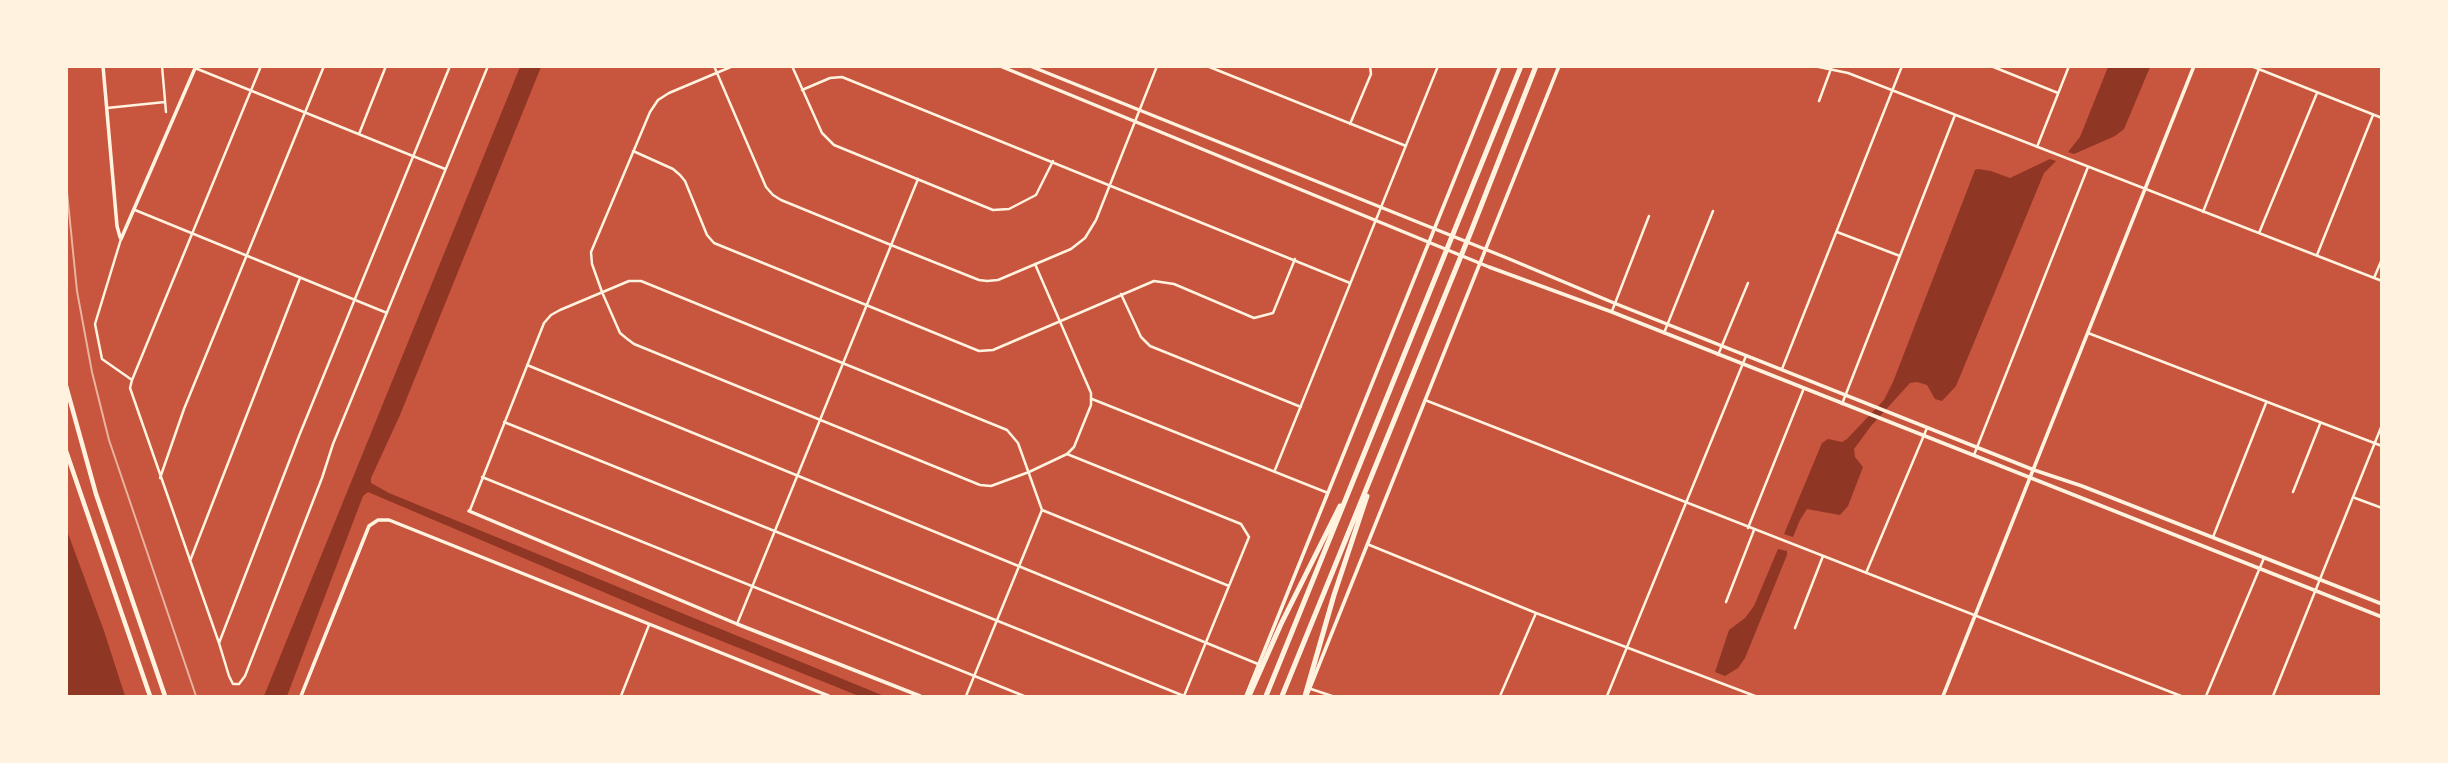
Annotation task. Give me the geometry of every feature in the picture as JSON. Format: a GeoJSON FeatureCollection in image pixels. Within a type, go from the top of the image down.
{"type":"FeatureCollection","features":[{"type":"Feature","properties":{"kind":"highway"},"geometry":{"type":"LineString","coordinates":[[1266,696],[1521,66]]}},
{"type":"Feature","properties":{"kind":"highway"},"geometry":{"type":"LineString","coordinates":[[1282,696],[1536,66]]}},
{"type":"Feature","properties":{"kind":"highway"},"geometry":{"type":"LineString","coordinates":[[1306,696],[1334,595],[1382,451]]}},
{"type":"Feature","properties":{"kind":"highway"},"geometry":{"type":"LineString","coordinates":[[1247,696],[1321,542],[1351,488]]}},
{"type":"Feature","properties":{"kind":"main road"},"geometry":{"type":"LineString","coordinates":[[66,386],[96,494],[165,696]]}},
{"type":"Feature","properties":{"kind":"main road"},"geometry":{"type":"LineString","coordinates":[[66,451],[150,696]]}},
{"type":"Feature","properties":{"kind":"street"},"geometry":{"type":"LineString","coordinates":[[103,66],[117,226],[121,239]]}},
{"type":"Feature","properties":{"kind":"street"},"geometry":{"type":"LineString","coordinates":[[162,66],[166,112]]}},
{"type":"Feature","properties":{"kind":"street"},"geometry":{"type":"LineString","coordinates":[[261,66],[130,388],[233,684],[239,684],[245,676],[333,444],[488,66]]}},
{"type":"Feature","properties":{"kind":"street"},"geometry":{"type":"LineString","coordinates":[[160,478],[184,409],[324,66]]}},
{"type":"Feature","properties":{"kind":"street"},"geometry":{"type":"LineString","coordinates":[[359,134],[386,66]]}},
{"type":"Feature","properties":{"kind":"street"},"geometry":{"type":"LineString","coordinates":[[219,643],[299,436],[450,66]]}},
{"type":"Feature","properties":{"kind":"street"},"geometry":{"type":"LineString","coordinates":[[715,66],[766,187],[773,195],[979,280],[998,279],[1071,249],[1085,238],[1096,220],[1157,66]]}},
{"type":"Feature","properties":{"kind":"street"},"geometry":{"type":"LineString","coordinates":[[733,66],[658,100],[650,111],[591,252],[592,264],[602,292],[620,333],[635,344],[980,485],[991,486],[1067,454],[1074,447],[1092,399],[1035,264]]}},
{"type":"Feature","properties":{"kind":"street"},"geometry":{"type":"LineString","coordinates":[[792,66],[822,133],[834,145],[993,210],[1009,209],[1036,195],[1053,161]]}},
{"type":"Feature","properties":{"kind":"street"},"geometry":{"type":"LineString","coordinates":[[1000,66],[1481,263],[1612,312],[2382,617]]}},
{"type":"Feature","properties":{"kind":"street"},"geometry":{"type":"LineString","coordinates":[[1030,66],[1845,395],[2382,604]]}},
{"type":"Feature","properties":{"kind":"street"},"geometry":{"type":"LineString","coordinates":[[1207,66],[1406,146]]}},
{"type":"Feature","properties":{"kind":"street"},"geometry":{"type":"LineString","coordinates":[[1350,124],[1371,74],[1370,66]]}},
{"type":"Feature","properties":{"kind":"street"},"geometry":{"type":"LineString","coordinates":[[1275,470],[1438,66]]}},
{"type":"Feature","properties":{"kind":"street"},"geometry":{"type":"LineString","coordinates":[[1247,696],[1500,66]]}},
{"type":"Feature","properties":{"kind":"street"},"geometry":{"type":"LineString","coordinates":[[1306,696],[1559,66]]}},
{"type":"Feature","properties":{"kind":"street"},"geometry":{"type":"LineString","coordinates":[[1814,66],[1848,73],[1893,90],[2382,281]]}},
{"type":"Feature","properties":{"kind":"street"},"geometry":{"type":"LineString","coordinates":[[1782,369],[1902,66]]}},
{"type":"Feature","properties":{"kind":"street"},"geometry":{"type":"LineString","coordinates":[[1992,66],[2059,93]]}},
{"type":"Feature","properties":{"kind":"street"},"geometry":{"type":"LineString","coordinates":[[2037,147],[2069,66]]}},
{"type":"Feature","properties":{"kind":"street"},"geometry":{"type":"LineString","coordinates":[[1942,696],[2035,470],[2194,66]]}},
{"type":"Feature","properties":{"kind":"street"},"geometry":{"type":"LineString","coordinates":[[2251,66],[2382,118]]}},
{"type":"Feature","properties":{"kind":"street"},"geometry":{"type":"LineString","coordinates":[[132,380],[102,359],[95,324],[121,239],[196,67],[446,170]]}},
{"type":"Feature","properties":{"kind":"street"},"geometry":{"type":"LineString","coordinates":[[1819,101],[1831,69]]}},
{"type":"Feature","properties":{"kind":"street"},"geometry":{"type":"LineString","coordinates":[[2203,212],[2259,69]]}},
{"type":"Feature","properties":{"kind":"street"},"geometry":{"type":"LineString","coordinates":[[802,90],[830,78],[842,77],[1350,283]]}},
{"type":"Feature","properties":{"kind":"street"},"geometry":{"type":"LineString","coordinates":[[2259,233],[2317,93]]}},
{"type":"Feature","properties":{"kind":"street"},"geometry":{"type":"LineString","coordinates":[[107,108],[165,102]]}},
{"type":"Feature","properties":{"kind":"street"},"geometry":{"type":"LineString","coordinates":[[1842,404],[1955,115]]}},
{"type":"Feature","properties":{"kind":"street"},"geometry":{"type":"LineString","coordinates":[[2317,256],[2373,115]]}},
{"type":"Feature","properties":{"kind":"street"},"geometry":{"type":"LineString","coordinates":[[633,151],[680,174],[707,235],[714,243],[979,351],[993,350],[1154,281],[1167,282],[1254,318],[1273,313],[1295,260]]}},
{"type":"Feature","properties":{"kind":"street"},"geometry":{"type":"LineString","coordinates":[[1974,455],[2088,167]]}},
{"type":"Feature","properties":{"kind":"street"},"geometry":{"type":"LineString","coordinates":[[737,624],[918,179]]}},
{"type":"Feature","properties":{"kind":"street"},"geometry":{"type":"LineString","coordinates":[[135,210],[387,313]]}},
{"type":"Feature","properties":{"kind":"street"},"geometry":{"type":"LineString","coordinates":[[1664,333],[1713,211]]}},
{"type":"Feature","properties":{"kind":"street"},"geometry":{"type":"LineString","coordinates":[[1612,312],[1649,216]]}},
{"type":"Feature","properties":{"kind":"street"},"geometry":{"type":"LineString","coordinates":[[1838,232],[1900,256]]}},
{"type":"Feature","properties":{"kind":"street"},"geometry":{"type":"LineString","coordinates":[[2374,278],[2382,259]]}},
{"type":"Feature","properties":{"kind":"street"},"geometry":{"type":"LineString","coordinates":[[190,561],[300,278]]}},
{"type":"Feature","properties":{"kind":"street"},"geometry":{"type":"LineString","coordinates":[[920,696],[737,624],[469,511],[544,323],[551,315],[629,281],[641,281],[1007,430],[1018,443],[1042,509],[966,696]]}},
{"type":"Feature","properties":{"kind":"street"},"geometry":{"type":"LineString","coordinates":[[1718,355],[1748,283]]}},
{"type":"Feature","properties":{"kind":"street"},"geometry":{"type":"LineString","coordinates":[[1121,294],[1141,337],[1150,346],[1301,407]]}},
{"type":"Feature","properties":{"kind":"street"},"geometry":{"type":"LineString","coordinates":[[2088,332],[2382,446]]}},
{"type":"Feature","properties":{"kind":"street"},"geometry":{"type":"LineString","coordinates":[[1607,696],[1746,355]]}},
{"type":"Feature","properties":{"kind":"street"},"geometry":{"type":"LineString","coordinates":[[527,365],[1258,664]]}},
{"type":"Feature","properties":{"kind":"street"},"geometry":{"type":"LineString","coordinates":[[1748,527],[1804,388]]}},
{"type":"Feature","properties":{"kind":"street"},"geometry":{"type":"LineString","coordinates":[[1092,399],[1328,493]]}},
{"type":"Feature","properties":{"kind":"street"},"geometry":{"type":"LineString","coordinates":[[1425,400],[2181,696]]}},
{"type":"Feature","properties":{"kind":"street"},"geometry":{"type":"LineString","coordinates":[[2214,537],[2266,402]]}},
{"type":"Feature","properties":{"kind":"street"},"geometry":{"type":"LineString","coordinates":[[504,422],[1184,696],[1249,537],[1241,524],[1067,454]]}},
{"type":"Feature","properties":{"kind":"street"},"geometry":{"type":"LineString","coordinates":[[2293,492],[2320,422]]}},
{"type":"Feature","properties":{"kind":"street"},"geometry":{"type":"LineString","coordinates":[[2273,696],[2382,425]]}},
{"type":"Feature","properties":{"kind":"street"},"geometry":{"type":"LineString","coordinates":[[1866,573],[1928,427]]}},
{"type":"Feature","properties":{"kind":"street"},"geometry":{"type":"LineString","coordinates":[[482,477],[1024,696]]}},
{"type":"Feature","properties":{"kind":"street"},"geometry":{"type":"LineString","coordinates":[[2354,497],[2382,509]]}},
{"type":"Feature","properties":{"kind":"street"},"geometry":{"type":"LineString","coordinates":[[1042,509],[1229,586]]}},
{"type":"Feature","properties":{"kind":"street"},"geometry":{"type":"LineString","coordinates":[[301,696],[369,526],[379,520],[389,520],[829,696]]}},
{"type":"Feature","properties":{"kind":"street"},"geometry":{"type":"LineString","coordinates":[[1726,602],[1754,530]]}},
{"type":"Feature","properties":{"kind":"street"},"geometry":{"type":"LineString","coordinates":[[1367,544],[1536,613],[1755,696]]}},
{"type":"Feature","properties":{"kind":"street"},"geometry":{"type":"LineString","coordinates":[[1795,628],[1823,556]]}},
{"type":"Feature","properties":{"kind":"street"},"geometry":{"type":"LineString","coordinates":[[2206,696],[2264,557]]}},
{"type":"Feature","properties":{"kind":"street"},"geometry":{"type":"LineString","coordinates":[[1500,696],[1536,613]]}},
{"type":"Feature","properties":{"kind":"street"},"geometry":{"type":"LineString","coordinates":[[621,696],[649,625]]}},
{"type":"Feature","properties":{"kind":"street"},"geometry":{"type":"LineString","coordinates":[[1311,689],[1332,696]]}},
{"type":"Feature","properties":{"kind":"shaded area"},"geometry":{"type":"Polygon","coordinates":[[[520,67],[541,67],[371,483],[389,493],[884,696],[859,696],[674,622],[368,492],[363,496],[287,696],[264,696],[520,67]]]}},
{"type":"Feature","properties":{"kind":"shaded area"},"geometry":{"type":"Polygon","coordinates":[[[2108,67],[2150,67],[2124,129],[2115,136],[2074,154],[2068,152],[2080,137],[2108,67]]]}},
{"type":"Feature","properties":{"kind":"shaded area"},"geometry":{"type":"Polygon","coordinates":[[[2050,159],[2056,161],[2044,173],[1956,386],[1942,401],[1935,399],[1927,385],[1910,383],[1854,449],[1855,457],[1863,467],[1848,506],[1840,515],[1807,509],[1793,537],[1784,534],[1822,443],[1828,439],[1842,442],[1847,439],[1884,400],[1975,170],[1991,171],[2010,178],[2050,159]]]}},
{"type":"Feature","properties":{"kind":"shaded area"},"geometry":{"type":"Polygon","coordinates":[[[66,528],[104,631],[125,696],[67,696],[66,528]]]}},
{"type":"Feature","properties":{"kind":"shaded area"},"geometry":{"type":"Polygon","coordinates":[[[1778,549],[1787,551],[1787,555],[1745,658],[1738,668],[1725,676],[1715,672],[1729,630],[1745,618],[1754,606],[1778,549]]]}},
{"type":"Feature","properties":{"kind":"railway"},"geometry":{"type":"LineString","coordinates":[[66,182],[77,291],[92,372],[109,440],[196,696]]}}]}
